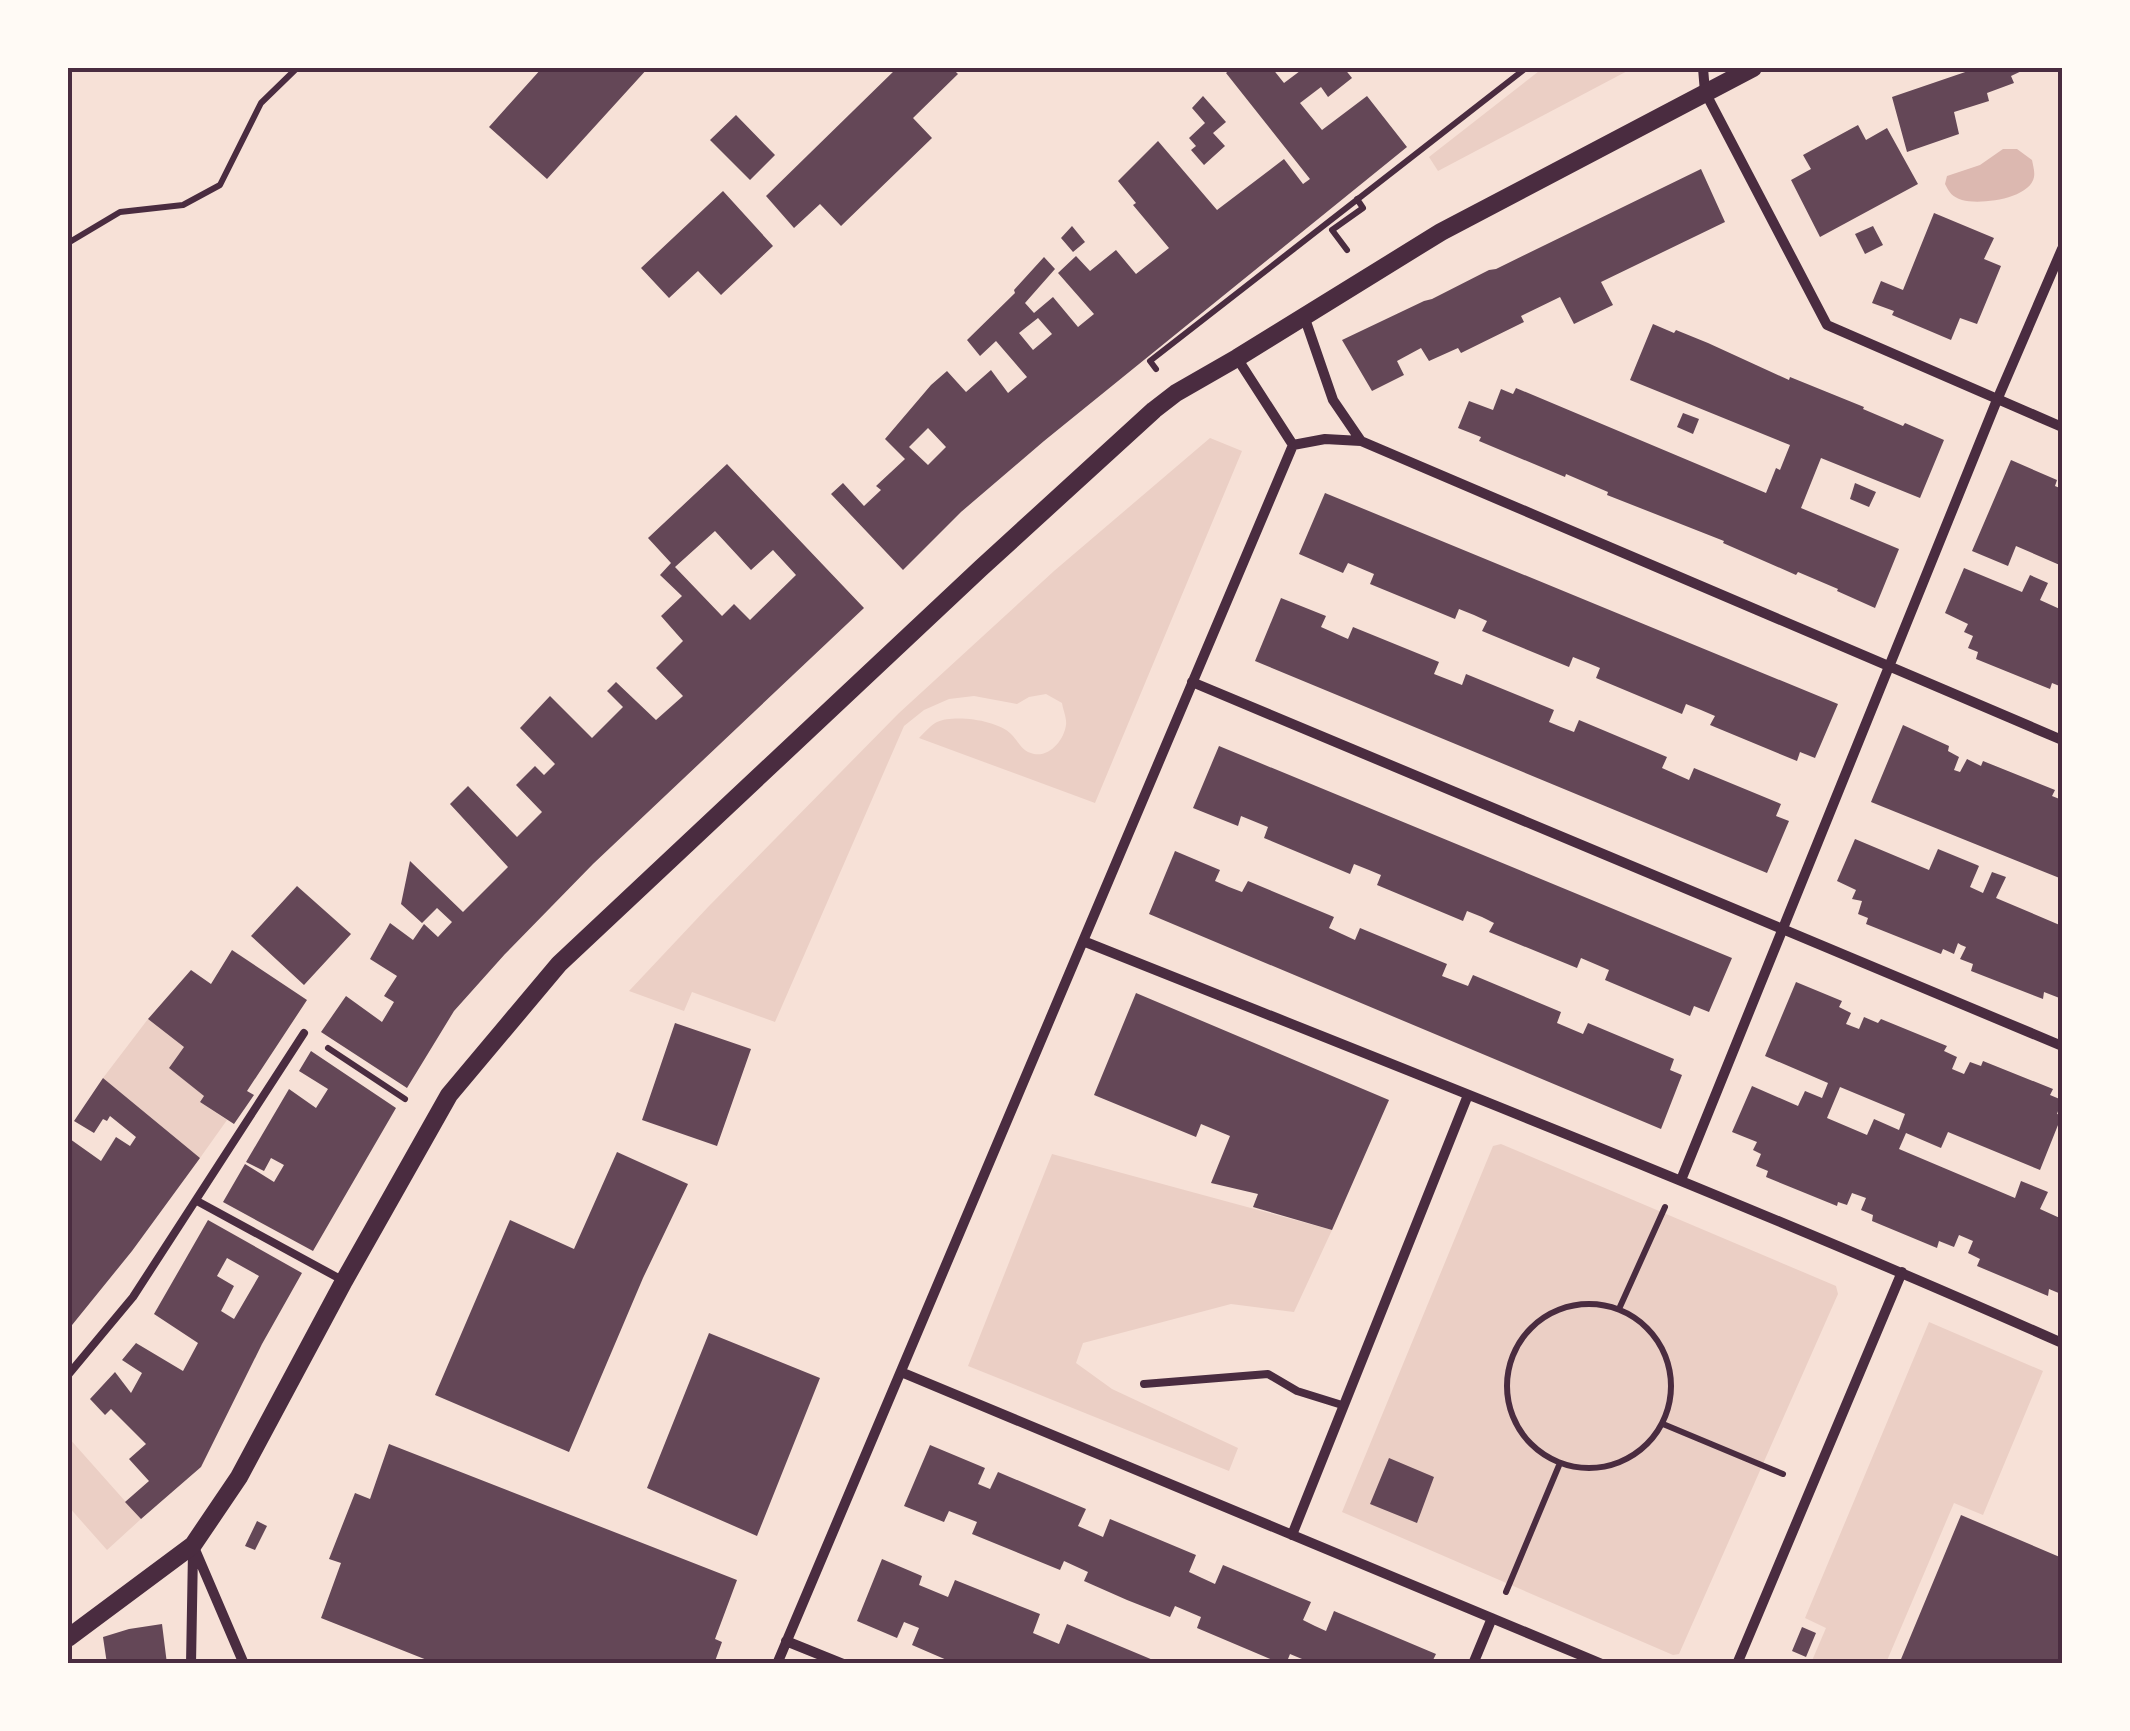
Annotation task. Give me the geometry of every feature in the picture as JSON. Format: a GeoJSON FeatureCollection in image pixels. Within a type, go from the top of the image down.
{"type":"FeatureCollection","features":[{"type":"Feature","properties":{"kind":"street"},"geometry":{"type":"LineString","coordinates":[[1703,68],[1704,92],[1828,325],[2062,427]]}},
{"type":"Feature","properties":{"kind":"street"},"geometry":{"type":"LineString","coordinates":[[68,1638],[194,1546],[240,1477],[448,1095],[559,964],[628,898],[1176,392],[1238,358],[1440,232],[1753,68]]}},
{"type":"Feature","properties":{"kind":"street"},"geometry":{"type":"LineString","coordinates":[[1681,1180],[2062,249]]}},
{"type":"Feature","properties":{"kind":"street"},"geometry":{"type":"LineString","coordinates":[[1304,316],[1332,400],[1361,442]]}},
{"type":"Feature","properties":{"kind":"street"},"geometry":{"type":"LineString","coordinates":[[1238,358],[1293,445]]}},
{"type":"Feature","properties":{"kind":"street"},"geometry":{"type":"LineString","coordinates":[[1293,445],[1326,439],[1361,442],[2062,740]]}},
{"type":"Feature","properties":{"kind":"street"},"geometry":{"type":"LineString","coordinates":[[777,1664],[1293,445]]}},
{"type":"Feature","properties":{"kind":"street"},"geometry":{"type":"LineString","coordinates":[[1192,682],[2062,1046]]}},
{"type":"Feature","properties":{"kind":"street"},"geometry":{"type":"LineString","coordinates":[[1082,941],[1681,1180],[2062,1343]]}},
{"type":"Feature","properties":{"kind":"street"},"geometry":{"type":"LineString","coordinates":[[1292,1535],[1468,1095]]}},
{"type":"Feature","properties":{"kind":"street"},"geometry":{"type":"LineString","coordinates":[[1737,1664],[1902,1272]]}},
{"type":"Feature","properties":{"kind":"street"},"geometry":{"type":"LineString","coordinates":[[900,1372],[1602,1664]]}},
{"type":"Feature","properties":{"kind":"street"},"geometry":{"type":"LineString","coordinates":[[191,1664],[194,1546]]}},
{"type":"Feature","properties":{"kind":"street"},"geometry":{"type":"LineString","coordinates":[[194,1546],[244,1664]]}},
{"type":"Feature","properties":{"kind":"street"},"geometry":{"type":"LineString","coordinates":[[1472,1664],[1492,1618]]}},
{"type":"Feature","properties":{"kind":"street"},"geometry":{"type":"LineString","coordinates":[[786,1641],[843,1664]]}},
{"type":"Feature","properties":{"kind":"lane"},"geometry":{"type":"LineString","coordinates":[[68,1375],[133,1297],[304,1033]]}},
{"type":"Feature","properties":{"kind":"lane"},"geometry":{"type":"LineString","coordinates":[[197,1200],[344,1281]]}},
{"type":"Feature","properties":{"kind":"lane"},"geometry":{"type":"LineString","coordinates":[[1144,1384],[1268,1374],[1296,1391],[1342,1405]]}},
{"type":"Feature","properties":{"kind":"path"},"geometry":{"type":"LineString","coordinates":[[68,244],[120,212],[183,205],[220,185],[261,103],[297,68]]}},
{"type":"Feature","properties":{"kind":"path"},"geometry":{"type":"LineString","coordinates":[[1153,365],[1150,362],[1526,68]]}},
{"type":"Feature","properties":{"kind":"path"},"geometry":{"type":"LineString","coordinates":[[1345,221],[1363,208],[1357,200]]}},
{"type":"Feature","properties":{"kind":"path"},"geometry":{"type":"LineString","coordinates":[[1224,304],[1230,313]]}},
{"type":"Feature","properties":{"kind":"path"},"geometry":{"type":"LineString","coordinates":[[304,1033],[436,1118]]}},
{"type":"Feature","properties":{"kind":"path"},"geometry":{"type":"LineString","coordinates":[[1619,1309],[1662,1212],[1681,1180]]}},
{"type":"Feature","properties":{"kind":"path"},"geometry":{"type":"LineString","coordinates":[[1594,1304],[1619,1309],[1641,1322],[1658,1341],[1669,1365],[1671,1391],[1663,1424],[1633,1456],[1610,1466],[1585,1468],[1560,1463],[1538,1450],[1520,1431],[1510,1407],[1507,1382],[1512,1356],[1525,1334],[1544,1316],[1568,1306],[1594,1304]]}},
{"type":"Feature","properties":{"kind":"path"},"geometry":{"type":"LineString","coordinates":[[1663,1424],[1812,1486]]}},
{"type":"Feature","properties":{"kind":"path"},"geometry":{"type":"LineString","coordinates":[[1504,1597],[1560,1463]]}},
{"type":"Feature","properties":{"kind":"shaded area"},"geometry":{"type":"Polygon","coordinates":[[[1543,68],[1633,68],[1438,171],[1429,157],[1543,68]]]}},
{"type":"Feature","properties":{"kind":"shaded area"},"geometry":{"type":"Polygon","coordinates":[[[2003,149],[2017,149],[2032,160],[2034,177],[2024,191],[1980,202],[1962,200],[1950,192],[1945,184],[1947,176],[1980,165],[2003,149]]]}},
{"type":"Feature","properties":{"kind":"shaded area"},"geometry":{"type":"Polygon","coordinates":[[[1210,438],[1242,451],[1095,803],[919,738],[937,722],[976,720],[1005,729],[1026,751],[1040,754],[1051,750],[1065,731],[1062,703],[1046,694],[1017,704],[974,696],[949,699],[924,710],[904,726],[775,1022],[692,992],[684,1011],[629,991],[899,713],[1054,571],[1210,438]]]}},
{"type":"Feature","properties":{"kind":"shaded area"},"geometry":{"type":"Polygon","coordinates":[[[148,1019],[184,1047],[170,1068],[204,1096],[200,1102],[227,1120],[200,1158],[103,1078],[148,1019]]]}},
{"type":"Feature","properties":{"kind":"shaded area"},"geometry":{"type":"Polygon","coordinates":[[[1501,1144],[1836,1286],[1838,1294],[1679,1654],[1673,1655],[1342,1512],[1493,1146],[1501,1144]]]}},
{"type":"Feature","properties":{"kind":"shaded area"},"geometry":{"type":"Polygon","coordinates":[[[1052,1154],[1332,1230],[1294,1312],[1231,1304],[1083,1343],[1076,1363],[1112,1389],[1238,1448],[1229,1471],[968,1366],[1052,1154]]]}},
{"type":"Feature","properties":{"kind":"shaded area"},"geometry":{"type":"Polygon","coordinates":[[[1929,1322],[2043,1371],[1983,1515],[1954,1503],[1886,1663],[1811,1663],[1826,1628],[1805,1618],[1929,1322]]]}},
{"type":"Feature","properties":{"kind":"shaded area"},"geometry":{"type":"Polygon","coordinates":[[[68,1437],[141,1519],[107,1550],[68,1506],[68,1437]]]}},
{"type":"Feature","properties":{"kind":"building"},"geometry":{"type":"Polygon","coordinates":[[[542,68],[648,68],[547,179],[489,127],[542,68]]]}},
{"type":"Feature","properties":{"kind":"building"},"geometry":{"type":"Polygon","coordinates":[[[897,68],[952,68],[958,74],[913,118],[932,138],[841,226],[820,204],[794,228],[766,196],[897,68]]]}},
{"type":"Feature","properties":{"kind":"building"},"geometry":{"type":"Polygon","coordinates":[[[1232,68],[1272,68],[1284,83],[1304,68],[1344,68],[1352,78],[1328,97],[1321,87],[1300,103],[1322,130],[1367,96],[1407,147],[1044,441],[961,512],[903,570],[831,494],[843,483],[864,506],[881,490],[876,486],[905,459],[885,439],[947,371],[966,392],[991,370],[1008,393],[1027,377],[996,341],[980,356],[967,340],[1015,293],[1044,257],[1055,269],[1025,303],[1034,313],[1053,297],[1078,327],[1094,314],[1058,273],[1076,256],[1090,271],[1116,250],[1136,274],[1169,248],[1118,181],[1158,141],[1217,210],[1284,159],[1303,184],[1310,179],[1226,73],[1232,68]],[[1038,318],[1019,333],[1033,350],[1052,334],[1038,318]],[[928,428],[909,447],[928,465],[946,447],[928,428]]]}},
{"type":"Feature","properties":{"kind":"building"},"geometry":{"type":"Polygon","coordinates":[[[1977,68],[2028,68],[2011,76],[2014,83],[1987,93],[1989,101],[1954,112],[1959,134],[1907,152],[1892,97],[1977,68]]]}},
{"type":"Feature","properties":{"kind":"building"},"geometry":{"type":"Polygon","coordinates":[[[1203,96],[1226,122],[1213,133],[1225,146],[1204,165],[1191,150],[1196,146],[1189,138],[1205,123],[1192,108],[1203,96]]]}},
{"type":"Feature","properties":{"kind":"building"},"geometry":{"type":"Polygon","coordinates":[[[736,115],[775,155],[750,180],[710,140],[736,115]]]}},
{"type":"Feature","properties":{"kind":"building"},"geometry":{"type":"Polygon","coordinates":[[[1858,125],[1866,140],[1887,128],[1918,184],[1820,237],[1791,180],[1811,169],[1803,155],[1858,125]]]}},
{"type":"Feature","properties":{"kind":"building"},"geometry":{"type":"Polygon","coordinates":[[[1701,169],[1725,222],[1601,282],[1613,305],[1574,324],[1560,297],[1521,316],[1524,322],[1461,353],[1458,348],[1429,361],[1421,348],[1397,361],[1404,375],[1372,391],[1342,340],[1496,269],[1701,169]]]}},
{"type":"Feature","properties":{"kind":"building"},"geometry":{"type":"Polygon","coordinates":[[[723,191],[773,246],[721,295],[698,271],[669,298],[641,268],[723,191]]]}},
{"type":"Feature","properties":{"kind":"building"},"geometry":{"type":"Polygon","coordinates":[[[1934,213],[1994,238],[1984,259],[2001,266],[1977,324],[1960,318],[1951,340],[1872,303],[1881,281],[1903,290],[1934,213]]]}},
{"type":"Feature","properties":{"kind":"building"},"geometry":{"type":"Polygon","coordinates":[[[1072,226],[1085,242],[1073,252],[1061,238],[1072,226]]]}},
{"type":"Feature","properties":{"kind":"building"},"geometry":{"type":"Polygon","coordinates":[[[1873,226],[1883,245],[1865,254],[1855,234],[1873,226]]]}},
{"type":"Feature","properties":{"kind":"building"},"geometry":{"type":"Polygon","coordinates":[[[1653,324],[1944,440],[1920,498],[1821,458],[1801,508],[1899,549],[1875,608],[1566,474],[1565,477],[1479,441],[1481,437],[1458,428],[1469,401],[1493,410],[1501,389],[1513,394],[1516,388],[1766,493],[1790,445],[1630,380],[1653,324]]]}},
{"type":"Feature","properties":{"kind":"building"},"geometry":{"type":"Polygon","coordinates":[[[1683,413],[1699,419],[1693,434],[1677,427],[1683,413]]]}},
{"type":"Feature","properties":{"kind":"building"},"geometry":{"type":"Polygon","coordinates":[[[2011,460],[2057,480],[2055,486],[2062,489],[2062,566],[2016,546],[2008,566],[1972,551],[2011,460]]]}},
{"type":"Feature","properties":{"kind":"building"},"geometry":{"type":"Polygon","coordinates":[[[727,464],[864,608],[593,864],[505,954],[454,1011],[407,1088],[321,1032],[346,996],[382,1022],[394,1002],[384,996],[397,976],[370,959],[390,923],[413,940],[424,924],[438,937],[452,922],[437,908],[422,923],[401,904],[410,861],[463,912],[508,867],[450,804],[468,786],[517,837],[542,812],[516,785],[535,766],[544,775],[555,764],[520,728],[550,696],[592,738],[623,707],[607,691],[616,682],[656,720],[683,696],[656,668],[683,641],[661,616],[682,596],[660,575],[671,563],[648,538],[727,464]],[[715,531],[675,567],[722,616],[734,604],[750,620],[796,575],[773,550],[751,570],[715,531]]]}},
{"type":"Feature","properties":{"kind":"building"},"geometry":{"type":"Polygon","coordinates":[[[1855,483],[1876,492],[1869,507],[1850,499],[1855,483]]]}},
{"type":"Feature","properties":{"kind":"building"},"geometry":{"type":"Polygon","coordinates":[[[1325,493],[1838,704],[1815,758],[1800,752],[1797,761],[1710,725],[1715,716],[1701,710],[1686,704],[1682,714],[1596,678],[1600,668],[1588,663],[1573,657],[1569,667],[1482,631],[1487,621],[1459,609],[1455,619],[1370,584],[1374,574],[1348,563],[1343,573],[1299,554],[1325,493]]]}},
{"type":"Feature","properties":{"kind":"building"},"geometry":{"type":"Polygon","coordinates":[[[1964,568],[2022,592],[2030,575],[2048,583],[2040,600],[2062,610],[2062,687],[2052,683],[2050,689],[1976,659],[1978,652],[1968,648],[1973,636],[1964,632],[1968,624],[1945,613],[1964,568]]]}},
{"type":"Feature","properties":{"kind":"building"},"geometry":{"type":"Polygon","coordinates":[[[1281,598],[1326,616],[1321,627],[1348,639],[1353,627],[1439,662],[1434,674],[1462,685],[1466,674],[1554,710],[1549,722],[1561,727],[1574,732],[1579,720],[1667,757],[1662,768],[1689,780],[1694,768],[1781,804],[1776,816],[1789,821],[1767,873],[1255,661],[1281,598]]]}},
{"type":"Feature","properties":{"kind":"building"},"geometry":{"type":"Polygon","coordinates":[[[1903,725],[1949,746],[1948,751],[1959,757],[1954,770],[1960,772],[1967,759],[1981,766],[1983,761],[2055,790],[2052,796],[2062,800],[2062,879],[1871,802],[1903,725]]]}},
{"type":"Feature","properties":{"kind":"building"},"geometry":{"type":"Polygon","coordinates":[[[1219,746],[1732,958],[1709,1012],[1694,1006],[1690,1016],[1605,980],[1609,970],[1581,958],[1577,968],[1489,932],[1494,923],[1482,917],[1467,911],[1463,921],[1377,885],[1381,875],[1369,870],[1354,864],[1350,874],[1264,838],[1268,827],[1241,816],[1238,826],[1193,808],[1219,746]]]}},
{"type":"Feature","properties":{"kind":"building"},"geometry":{"type":"Polygon","coordinates":[[[1855,839],[1929,870],[1938,849],[1977,865],[1970,887],[1983,893],[1992,872],[2006,877],[1996,898],[2062,926],[2062,999],[2044,992],[2043,999],[1971,971],[1973,964],[1960,959],[1966,947],[1958,943],[1954,954],[1943,949],[1941,954],[1866,924],[1868,918],[1858,914],[1862,901],[1852,899],[1856,890],[1837,881],[1855,839]]]}},
{"type":"Feature","properties":{"kind":"building"},"geometry":{"type":"Polygon","coordinates":[[[1175,851],[1220,870],[1215,881],[1229,887],[1242,892],[1248,881],[1334,917],[1329,928],[1355,940],[1360,928],[1447,964],[1442,976],[1468,986],[1473,975],[1561,1012],[1557,1023],[1583,1034],[1588,1023],[1674,1059],[1670,1070],[1682,1075],[1661,1129],[1149,914],[1175,851]]]}},
{"type":"Feature","properties":{"kind":"building"},"geometry":{"type":"Polygon","coordinates":[[[297,886],[351,934],[304,985],[251,936],[297,886]]]}},
{"type":"Feature","properties":{"kind":"building"},"geometry":{"type":"Polygon","coordinates":[[[232,950],[307,1000],[247,1091],[254,1095],[234,1124],[200,1102],[204,1096],[169,1068],[184,1047],[148,1019],[191,970],[211,984],[232,950]]]}},
{"type":"Feature","properties":{"kind":"building"},"geometry":{"type":"Polygon","coordinates":[[[1796,982],[1842,1001],[1839,1007],[1851,1013],[1846,1024],[1859,1029],[1864,1017],[1878,1023],[1881,1019],[1947,1046],[1944,1051],[1957,1057],[1952,1069],[1964,1074],[1970,1062],[1981,1066],[1983,1061],[2053,1089],[2050,1095],[2062,1100],[2057,1114],[2062,1115],[2040,1170],[1948,1132],[1941,1148],[1906,1133],[1899,1149],[2015,1198],[2021,1181],[2048,1192],[2040,1209],[2062,1219],[2061,1294],[2049,1289],[2048,1296],[1977,1266],[1980,1259],[1968,1253],[1973,1241],[1959,1235],[1954,1247],[1939,1241],[1937,1248],[1872,1221],[1873,1215],[1861,1210],[1866,1198],[1852,1193],[1847,1205],[1838,1202],[1837,1206],[1766,1177],[1768,1171],[1756,1166],[1761,1154],[1753,1150],[1757,1142],[1732,1132],[1752,1086],[1798,1106],[1805,1091],[1822,1098],[1828,1083],[1765,1056],[1796,982]],[[1840,1087],[1827,1118],[1867,1135],[1874,1119],[1899,1130],[1905,1114],[1840,1087]]]}},
{"type":"Feature","properties":{"kind":"building"},"geometry":{"type":"Polygon","coordinates":[[[1136,993],[1389,1100],[1332,1230],[1253,1207],[1258,1194],[1211,1183],[1230,1136],[1201,1124],[1196,1137],[1094,1095],[1136,993]]]}},
{"type":"Feature","properties":{"kind":"building"},"geometry":{"type":"Polygon","coordinates":[[[675,1023],[751,1049],[717,1146],[642,1120],[675,1023]]]}},
{"type":"Feature","properties":{"kind":"building"},"geometry":{"type":"Polygon","coordinates":[[[311,1051],[396,1108],[313,1251],[223,1202],[245,1164],[274,1182],[284,1165],[271,1158],[264,1171],[246,1162],[289,1089],[316,1108],[328,1089],[299,1071],[311,1051]]]}},
{"type":"Feature","properties":{"kind":"building"},"geometry":{"type":"Polygon","coordinates":[[[103,1078],[200,1158],[68,1330],[68,1144],[70,1139],[101,1161],[116,1137],[130,1146],[136,1137],[110,1116],[107,1121],[103,1119],[94,1133],[74,1121],[103,1078]]]}},
{"type":"Feature","properties":{"kind":"building"},"geometry":{"type":"Polygon","coordinates":[[[617,1152],[688,1184],[569,1452],[435,1395],[510,1220],[574,1249],[617,1152]]]}},
{"type":"Feature","properties":{"kind":"building"},"geometry":{"type":"Polygon","coordinates":[[[208,1220],[302,1273],[201,1467],[141,1519],[125,1502],[149,1481],[129,1459],[146,1444],[111,1409],[105,1415],[90,1399],[115,1372],[131,1393],[142,1373],[122,1360],[136,1343],[183,1371],[198,1343],[154,1314],[208,1220]],[[227,1258],[217,1276],[234,1286],[221,1311],[234,1319],[259,1276],[227,1258]]]}},
{"type":"Feature","properties":{"kind":"building"},"geometry":{"type":"Polygon","coordinates":[[[709,1333],[820,1378],[757,1536],[647,1488],[709,1333]]]}},
{"type":"Feature","properties":{"kind":"building"},"geometry":{"type":"Polygon","coordinates":[[[389,1444],[737,1580],[715,1639],[722,1642],[714,1664],[437,1664],[321,1618],[341,1563],[329,1559],[355,1493],[370,1499],[389,1444]]]}},
{"type":"Feature","properties":{"kind":"building"},"geometry":{"type":"Polygon","coordinates":[[[930,1445],[985,1468],[978,1484],[990,1489],[998,1472],[1086,1509],[1078,1526],[1103,1537],[1110,1519],[1196,1555],[1189,1572],[1215,1584],[1223,1565],[1311,1602],[1303,1620],[1326,1631],[1334,1611],[1436,1654],[1431,1664],[1314,1664],[1290,1654],[1286,1664],[1282,1664],[1197,1628],[1201,1617],[1175,1606],[1170,1617],[1127,1600],[1084,1581],[1088,1572],[1064,1561],[1060,1570],[972,1534],[977,1522],[949,1511],[944,1522],[904,1506],[930,1445]]]}},
{"type":"Feature","properties":{"kind":"building"},"geometry":{"type":"Polygon","coordinates":[[[1389,1458],[1434,1477],[1417,1523],[1370,1504],[1389,1458]]]}},
{"type":"Feature","properties":{"kind":"building"},"geometry":{"type":"Polygon","coordinates":[[[1961,1515],[2062,1558],[2062,1664],[1899,1664],[1961,1515]]]}},
{"type":"Feature","properties":{"kind":"building"},"geometry":{"type":"Polygon","coordinates":[[[257,1521],[267,1526],[255,1550],[245,1546],[257,1521]]]}},
{"type":"Feature","properties":{"kind":"building"},"geometry":{"type":"Polygon","coordinates":[[[882,1559],[922,1576],[919,1585],[948,1597],[955,1580],[1040,1614],[1033,1633],[1059,1644],[1067,1624],[1153,1660],[1151,1664],[956,1664],[912,1645],[919,1628],[904,1622],[897,1638],[857,1621],[882,1559]]]}},
{"type":"Feature","properties":{"kind":"building"},"geometry":{"type":"Polygon","coordinates":[[[162,1624],[167,1664],[107,1664],[103,1637],[162,1624]]]}},
{"type":"Feature","properties":{"kind":"building"},"geometry":{"type":"Polygon","coordinates":[[[1802,1627],[1816,1633],[1806,1657],[1792,1651],[1802,1627]]]}}]}
